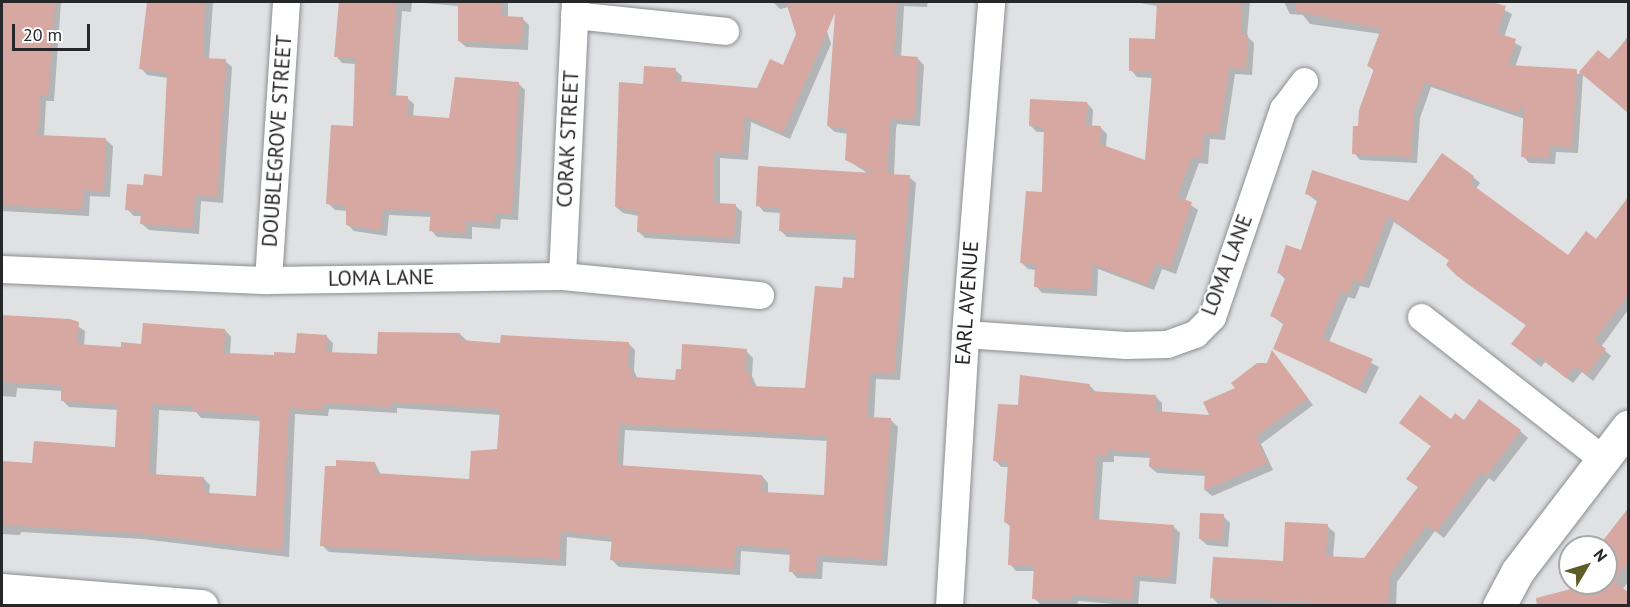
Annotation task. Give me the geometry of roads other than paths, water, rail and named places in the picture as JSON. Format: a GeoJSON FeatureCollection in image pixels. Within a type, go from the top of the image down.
{"type":"FeatureCollection","features":[{"type":"Feature","properties":{"kind":"street","name":"DOUBLEGROVE STREET"},"geometry":{"type":"LineString","coordinates":[[268,280],[286,2]]}},
{"type":"Feature","properties":{"kind":"street","name":"EARL AVENUE"},"geometry":{"type":"LineString","coordinates":[[949,606],[965,334],[991,2]]}},
{"type":"Feature","properties":{"kind":"street"},"geometry":{"type":"LineString","coordinates":[[574,8],[726,32]]}},
{"type":"Feature","properties":{"kind":"street","name":"CORAK STREET"},"geometry":{"type":"LineString","coordinates":[[562,276],[574,8]]}},
{"type":"Feature","properties":{"kind":"street","name":"LOMA LANE"},"geometry":{"type":"LineString","coordinates":[[965,334],[1126,345],[1167,344],[1195,334],[1212,317],[1283,109],[1304,81]]}},
{"type":"Feature","properties":{"kind":"street","name":"LOMA LANE"},"geometry":{"type":"LineString","coordinates":[[2,268],[268,280],[562,276],[760,295]]}},
{"type":"Feature","properties":{"kind":"street"},"geometry":{"type":"LineString","coordinates":[[1421,316],[1604,460]]}},
{"type":"Feature","properties":{"kind":"street"},"geometry":{"type":"LineString","coordinates":[[1499,606],[1516,572],[1629,427]]}},
{"type":"Feature","properties":{"kind":"street"},"geometry":{"type":"LineString","coordinates":[[2,590],[201,606]]}}]}
